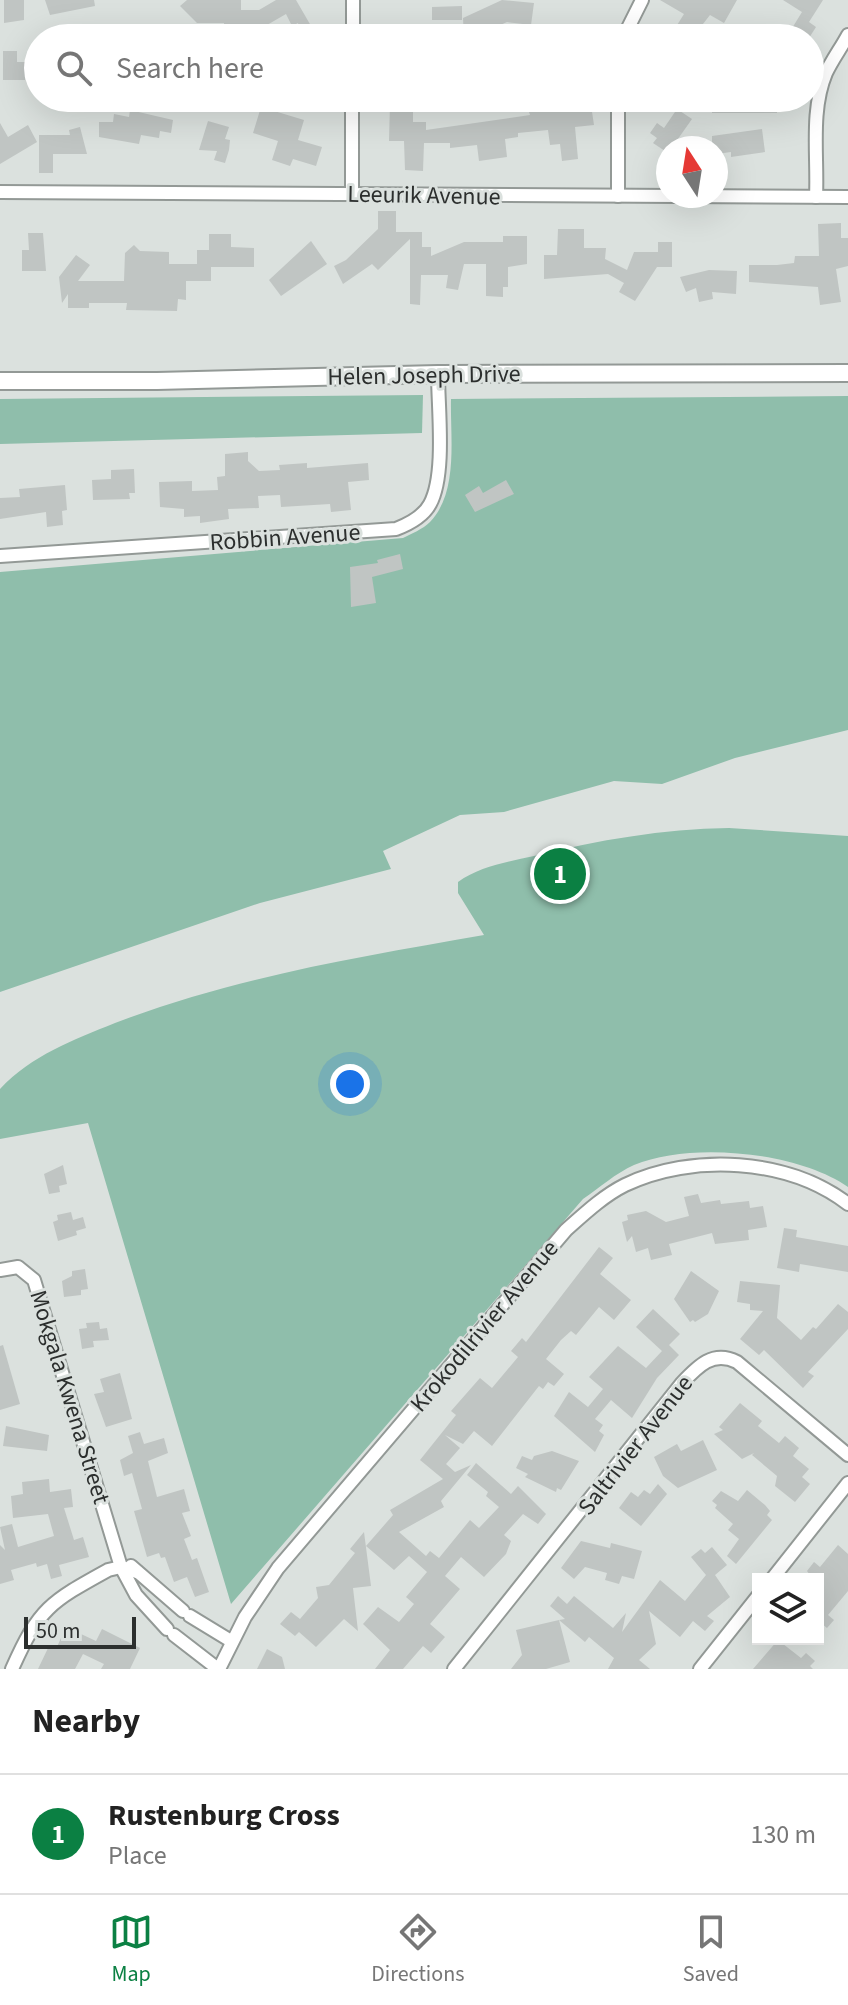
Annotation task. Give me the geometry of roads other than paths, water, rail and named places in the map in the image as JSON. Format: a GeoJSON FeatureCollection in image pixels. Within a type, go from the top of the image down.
{"type":"FeatureCollection","features":[{"type":"Feature","properties":{"kind":"street"},"geometry":{"type":"LineString","coordinates":[[353,0],[353,24]]}},
{"type":"Feature","properties":{"kind":"street"},"geometry":{"type":"LineString","coordinates":[[630,24],[642,0]]}},
{"type":"Feature","properties":{"kind":"street"},"geometry":{"type":"LineString","coordinates":[[824,80],[848,35]]}},
{"type":"Feature","properties":{"kind":"street"},"geometry":{"type":"LineString","coordinates":[[352,112],[352,193]]}},
{"type":"Feature","properties":{"kind":"street"},"geometry":{"type":"LineString","coordinates":[[618,112],[618,196]]}},
{"type":"Feature","properties":{"kind":"street"},"geometry":{"type":"LineString","coordinates":[[816,197],[818,112]]}},
{"type":"Feature","properties":{"kind":"street","name":"Leeurik Avenue"},"geometry":{"type":"LineString","coordinates":[[0,192],[848,197]]}},
{"type":"Feature","properties":{"kind":"street","name":"Helen Joseph Drive"},"geometry":{"type":"LineString","coordinates":[[0,381],[438,374],[848,373]]}},
{"type":"Feature","properties":{"kind":"street","name":"Robbin Avenue"},"geometry":{"type":"LineString","coordinates":[[0,556],[396,529],[408,524],[427,508],[435,489],[438,374]]}},
{"type":"Feature","properties":{"kind":"street","name":"Krokodilrivier Avenue"},"geometry":{"type":"LineString","coordinates":[[218,1669],[231,1641],[278,1568],[566,1230],[594,1205],[643,1178],[693,1165],[733,1165],[776,1172],[814,1186],[848,1204]]}},
{"type":"Feature","properties":{"kind":"street","name":"Mokgala Kwena Street"},"geometry":{"type":"LineString","coordinates":[[0,1270],[18,1267],[27,1272],[38,1290],[121,1567],[136,1595],[171,1632],[218,1669]]}},
{"type":"Feature","properties":{"kind":"street","name":"Saltrivier Avenue"},"geometry":{"type":"LineString","coordinates":[[454,1669],[682,1383],[704,1362],[719,1357],[737,1362],[848,1455]]}},
{"type":"Feature","properties":{"kind":"street"},"geometry":{"type":"LineString","coordinates":[[777,1573],[848,1483]]}},
{"type":"Feature","properties":{"kind":"street","name":"Mokgala Kwena Street"},"geometry":{"type":"LineString","coordinates":[[118,1552],[187,1614],[231,1641]]}},
{"type":"Feature","properties":{"kind":"street"},"geometry":{"type":"LineString","coordinates":[[12,1669],[32,1624],[42,1612],[95,1577],[121,1567]]}},
{"type":"Feature","properties":{"kind":"street","name":"Mokgala Kwena Street"},"geometry":{"type":"LineString","coordinates":[[121,1567],[137,1572]]}},
{"type":"Feature","properties":{"kind":"street"},"geometry":{"type":"LineString","coordinates":[[700,1669],[752,1604]]}},
{"type":"Feature","properties":{"kind":"place","name":"Rustenburg Cross"},"geometry":{"type":"Point","coordinates":[560,874]}}]}
